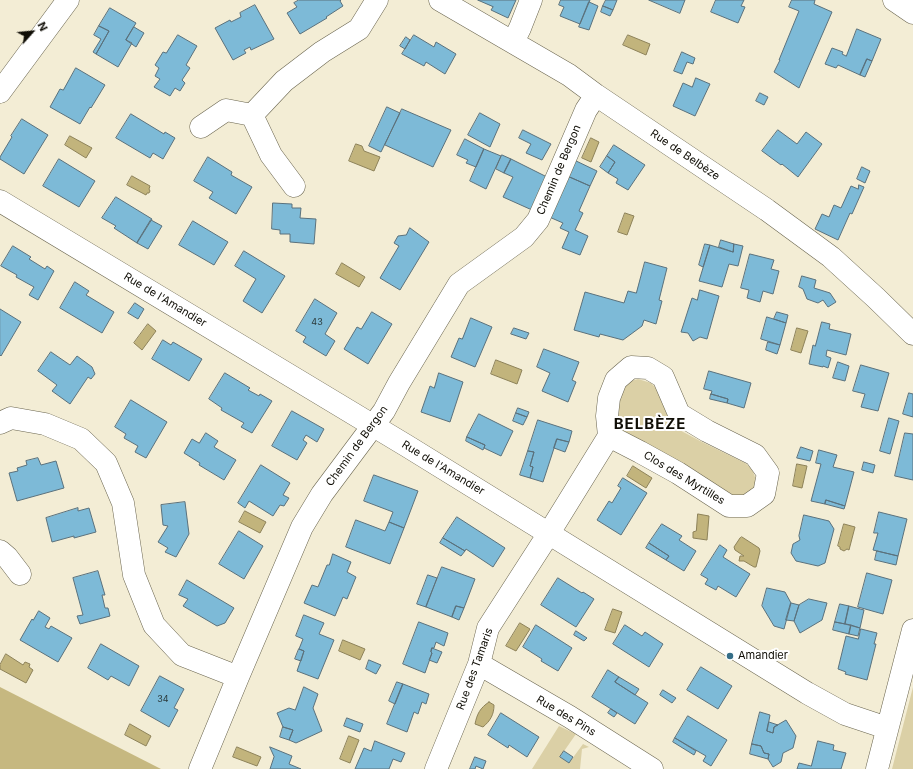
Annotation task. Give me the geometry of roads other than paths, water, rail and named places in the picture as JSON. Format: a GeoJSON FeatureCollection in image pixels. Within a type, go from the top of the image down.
{"type":"FeatureCollection","features":[{"type":"Feature","properties":{"kind":"street"},"geometry":{"type":"LineString","coordinates":[[0,92],[68,0]]}},
{"type":"Feature","properties":{"kind":"street"},"geometry":{"type":"LineString","coordinates":[[252,115],[284,81],[322,52],[359,29],[377,0]]}},
{"type":"Feature","properties":{"kind":"street","name":"Rue de Belbèze"},"geometry":{"type":"LineString","coordinates":[[440,0],[569,75],[596,95],[760,206],[831,257],[913,334]]}},
{"type":"Feature","properties":{"kind":"street"},"geometry":{"type":"LineString","coordinates":[[513,42],[531,0]]}},
{"type":"Feature","properties":{"kind":"street"},"geometry":{"type":"LineString","coordinates":[[894,0],[913,13]]}},
{"type":"Feature","properties":{"kind":"street","name":"Chemin de Bergon"},"geometry":{"type":"LineString","coordinates":[[200,769],[302,527],[322,494],[384,411],[399,383],[459,284],[524,236],[538,220],[586,110],[596,95]]}},
{"type":"Feature","properties":{"kind":"street"},"geometry":{"type":"LineString","coordinates":[[201,127],[226,110],[252,115]]}},
{"type":"Feature","properties":{"kind":"street"},"geometry":{"type":"LineString","coordinates":[[252,115],[271,155],[294,186]]}},
{"type":"Feature","properties":{"kind":"street","name":"Rue de l'Amandier"},"geometry":{"type":"LineString","coordinates":[[0,201],[374,426],[807,693],[845,714],[887,728]]}},
{"type":"Feature","properties":{"kind":"street","name":"Clos des Myrtilles"},"geometry":{"type":"LineString","coordinates":[[631,367],[648,368],[663,377],[679,414],[755,455],[768,473],[764,494],[746,506],[730,506],[678,473],[609,436],[607,416],[609,398],[616,380],[631,367]]}},
{"type":"Feature","properties":{"kind":"street"},"geometry":{"type":"LineString","coordinates":[[0,423],[11,418],[45,424],[81,439],[106,463],[123,503],[134,575],[154,625],[182,654],[238,676]]}},
{"type":"Feature","properties":{"kind":"street"},"geometry":{"type":"LineString","coordinates":[[549,533],[609,436]]}},
{"type":"Feature","properties":{"kind":"street","name":"Rue des Tamaris"},"geometry":{"type":"LineString","coordinates":[[436,769],[479,664],[488,628],[549,533]]}},
{"type":"Feature","properties":{"kind":"street"},"geometry":{"type":"LineString","coordinates":[[0,551],[8,556],[20,574]]}},
{"type":"Feature","properties":{"kind":"street"},"geometry":{"type":"LineString","coordinates":[[877,769],[913,630]]}},
{"type":"Feature","properties":{"kind":"street","name":"Rue des Pins"},"geometry":{"type":"LineString","coordinates":[[479,664],[570,717],[652,769]]}},
{"type":"Feature","properties":{"kind":"place","name":"Amandier"},"geometry":{"type":"Point","coordinates":[730,656]}},
{"type":"Feature","properties":{"kind":"district","name":"BELBÈZE"},"geometry":{"type":"Point","coordinates":[650,424]}}]}
